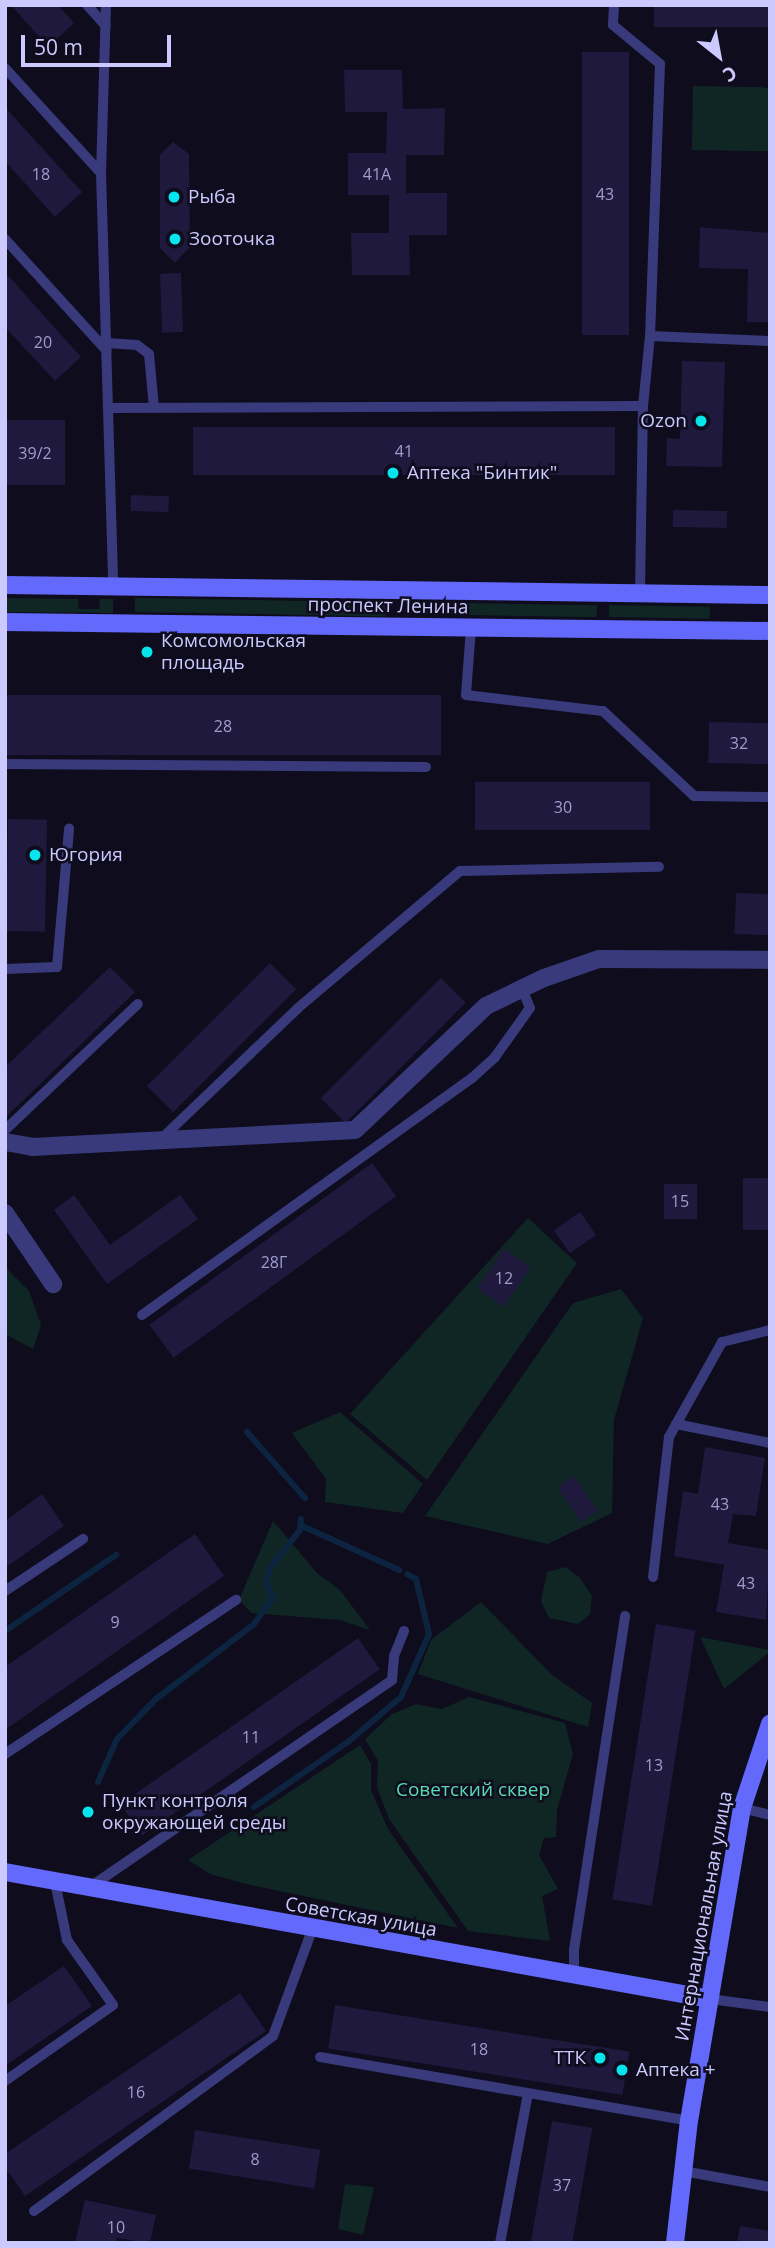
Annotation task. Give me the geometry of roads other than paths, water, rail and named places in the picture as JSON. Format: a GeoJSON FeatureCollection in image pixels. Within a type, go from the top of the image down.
{"type":"FeatureCollection","features":[{"type":"Feature","properties":{"kind":"main road","name":"проспект Ленина"},"geometry":{"type":"LineString","coordinates":[[5,585],[770,594]]}},
{"type":"Feature","properties":{"kind":"main road","name":"проспект Ленина"},"geometry":{"type":"LineString","coordinates":[[5,622],[770,631]]}},
{"type":"Feature","properties":{"kind":"main road","name":"Интернациональная улица"},"geometry":{"type":"LineString","coordinates":[[675,2243],[689,2121],[742,1808],[770,1724]]}},
{"type":"Feature","properties":{"kind":"main road","name":"Советская улица"},"geometry":{"type":"LineString","coordinates":[[5,1872],[312,1930],[710,1999]]}},
{"type":"Feature","properties":{"kind":"street"},"geometry":{"type":"LineString","coordinates":[[5,1142],[32,1147],[355,1130],[486,1006],[521,987],[599,959],[770,960]]}},
{"type":"Feature","properties":{"kind":"street"},"geometry":{"type":"LineString","coordinates":[[5,1213],[53,1284]]}},
{"type":"Feature","properties":{"kind":"lane"},"geometry":{"type":"LineString","coordinates":[[87,5],[106,26]]}},
{"type":"Feature","properties":{"kind":"lane"},"geometry":{"type":"LineString","coordinates":[[106,5],[101,173],[113,587]]}},
{"type":"Feature","properties":{"kind":"lane"},"geometry":{"type":"LineString","coordinates":[[614,5],[613,24],[660,65],[650,336],[643,406],[640,593]]}},
{"type":"Feature","properties":{"kind":"lane"},"geometry":{"type":"LineString","coordinates":[[5,68],[101,173]]}},
{"type":"Feature","properties":{"kind":"lane"},"geometry":{"type":"LineString","coordinates":[[5,239],[107,347]]}},
{"type":"Feature","properties":{"kind":"lane"},"geometry":{"type":"LineString","coordinates":[[650,336],[770,341]]}},
{"type":"Feature","properties":{"kind":"lane"},"geometry":{"type":"LineString","coordinates":[[107,347],[137,345],[149,354],[154,408]]}},
{"type":"Feature","properties":{"kind":"lane"},"geometry":{"type":"LineString","coordinates":[[109,408],[643,406]]}},
{"type":"Feature","properties":{"kind":"lane"},"geometry":{"type":"LineString","coordinates":[[471,628],[466,695],[603,711],[694,796],[770,797]]}},
{"type":"Feature","properties":{"kind":"lane"},"geometry":{"type":"LineString","coordinates":[[5,764],[426,767]]}},
{"type":"Feature","properties":{"kind":"lane"},"geometry":{"type":"LineString","coordinates":[[5,969],[57,967],[69,829]]}},
{"type":"Feature","properties":{"kind":"lane"},"geometry":{"type":"LineString","coordinates":[[160,1140],[298,1008],[460,871],[659,867]]}},
{"type":"Feature","properties":{"kind":"lane"},"geometry":{"type":"LineString","coordinates":[[142,1315],[472,1078],[495,1057],[530,1008],[521,987]]}},
{"type":"Feature","properties":{"kind":"lane"},"geometry":{"type":"LineString","coordinates":[[5,1130],[138,1004]]}},
{"type":"Feature","properties":{"kind":"lane"},"geometry":{"type":"LineString","coordinates":[[653,1577],[668,1437],[722,1342],[770,1330]]}},
{"type":"Feature","properties":{"kind":"lane"},"geometry":{"type":"LineString","coordinates":[[676,1423],[770,1443]]}},
{"type":"Feature","properties":{"kind":"lane"},"geometry":{"type":"LineString","coordinates":[[5,1591],[83,1539]]}},
{"type":"Feature","properties":{"kind":"lane"},"geometry":{"type":"LineString","coordinates":[[5,1754],[236,1600]]}},
{"type":"Feature","properties":{"kind":"lane"},"geometry":{"type":"LineString","coordinates":[[574,1976],[574,1950],[625,1616]]}},
{"type":"Feature","properties":{"kind":"lane"},"geometry":{"type":"LineString","coordinates":[[89,1888],[392,1680],[394,1656],[404,1631]]}},
{"type":"Feature","properties":{"kind":"lane"},"geometry":{"type":"LineString","coordinates":[[742,1808],[770,1815]]}},
{"type":"Feature","properties":{"kind":"lane"},"geometry":{"type":"LineString","coordinates":[[5,2081],[113,2005],[67,1940],[55,1882]]}},
{"type":"Feature","properties":{"kind":"lane"},"geometry":{"type":"LineString","coordinates":[[34,2211],[273,2036],[312,1930]]}},
{"type":"Feature","properties":{"kind":"lane"},"geometry":{"type":"LineString","coordinates":[[710,1999],[770,2007]]}},
{"type":"Feature","properties":{"kind":"lane"},"geometry":{"type":"LineString","coordinates":[[320,2057],[689,2121]]}},
{"type":"Feature","properties":{"kind":"lane"},"geometry":{"type":"LineString","coordinates":[[500,2243],[528,2094]]}},
{"type":"Feature","properties":{"kind":"lane"},"geometry":{"type":"LineString","coordinates":[[683,2171],[770,2187]]}},
{"type":"Feature","properties":{"kind":"waterway"},"geometry":{"type":"LineString","coordinates":[[247,1432],[305,1498]]}},
{"type":"Feature","properties":{"kind":"waterway"},"geometry":{"type":"LineString","coordinates":[[98,1782],[117,1739],[156,1699],[254,1624],[273,1598],[266,1582],[270,1568],[300,1530],[301,1519]]}},
{"type":"Feature","properties":{"kind":"waterway"},"geometry":{"type":"LineString","coordinates":[[300,1525],[399,1570]]}},
{"type":"Feature","properties":{"kind":"waterway"},"geometry":{"type":"LineString","coordinates":[[5,1631],[116,1555]]}},
{"type":"Feature","properties":{"kind":"waterway"},"geometry":{"type":"LineString","coordinates":[[254,1807],[348,1742],[401,1697],[429,1634],[416,1579],[407,1574]]}},
{"type":"Feature","properties":{"kind":"place","name":"Рыба"},"geometry":{"type":"Point","coordinates":[174,197]}},
{"type":"Feature","properties":{"kind":"place","name":"Зооточка"},"geometry":{"type":"Point","coordinates":[175,239]}},
{"type":"Feature","properties":{"kind":"place","name":"Ozon"},"geometry":{"type":"Point","coordinates":[701,421]}},
{"type":"Feature","properties":{"kind":"place","name":"Аптека \"Бинтик\""},"geometry":{"type":"Point","coordinates":[393,473]}},
{"type":"Feature","properties":{"kind":"place","name":"Комсомольская площадь"},"geometry":{"type":"Point","coordinates":[147,652]}},
{"type":"Feature","properties":{"kind":"place","name":"Югория"},"geometry":{"type":"Point","coordinates":[35,855]}},
{"type":"Feature","properties":{"kind":"place","name":"Пункт контроля окружающей среды"},"geometry":{"type":"Point","coordinates":[88,1812]}},
{"type":"Feature","properties":{"kind":"place","name":"ТТК"},"geometry":{"type":"Point","coordinates":[600,2058]}},
{"type":"Feature","properties":{"kind":"place","name":"Аптека +"},"geometry":{"type":"Point","coordinates":[622,2070]}},
{"type":"Feature","properties":{"kind":"park label","name":"Советский сквер"},"geometry":{"type":"Point","coordinates":[473,1790]}}]}
